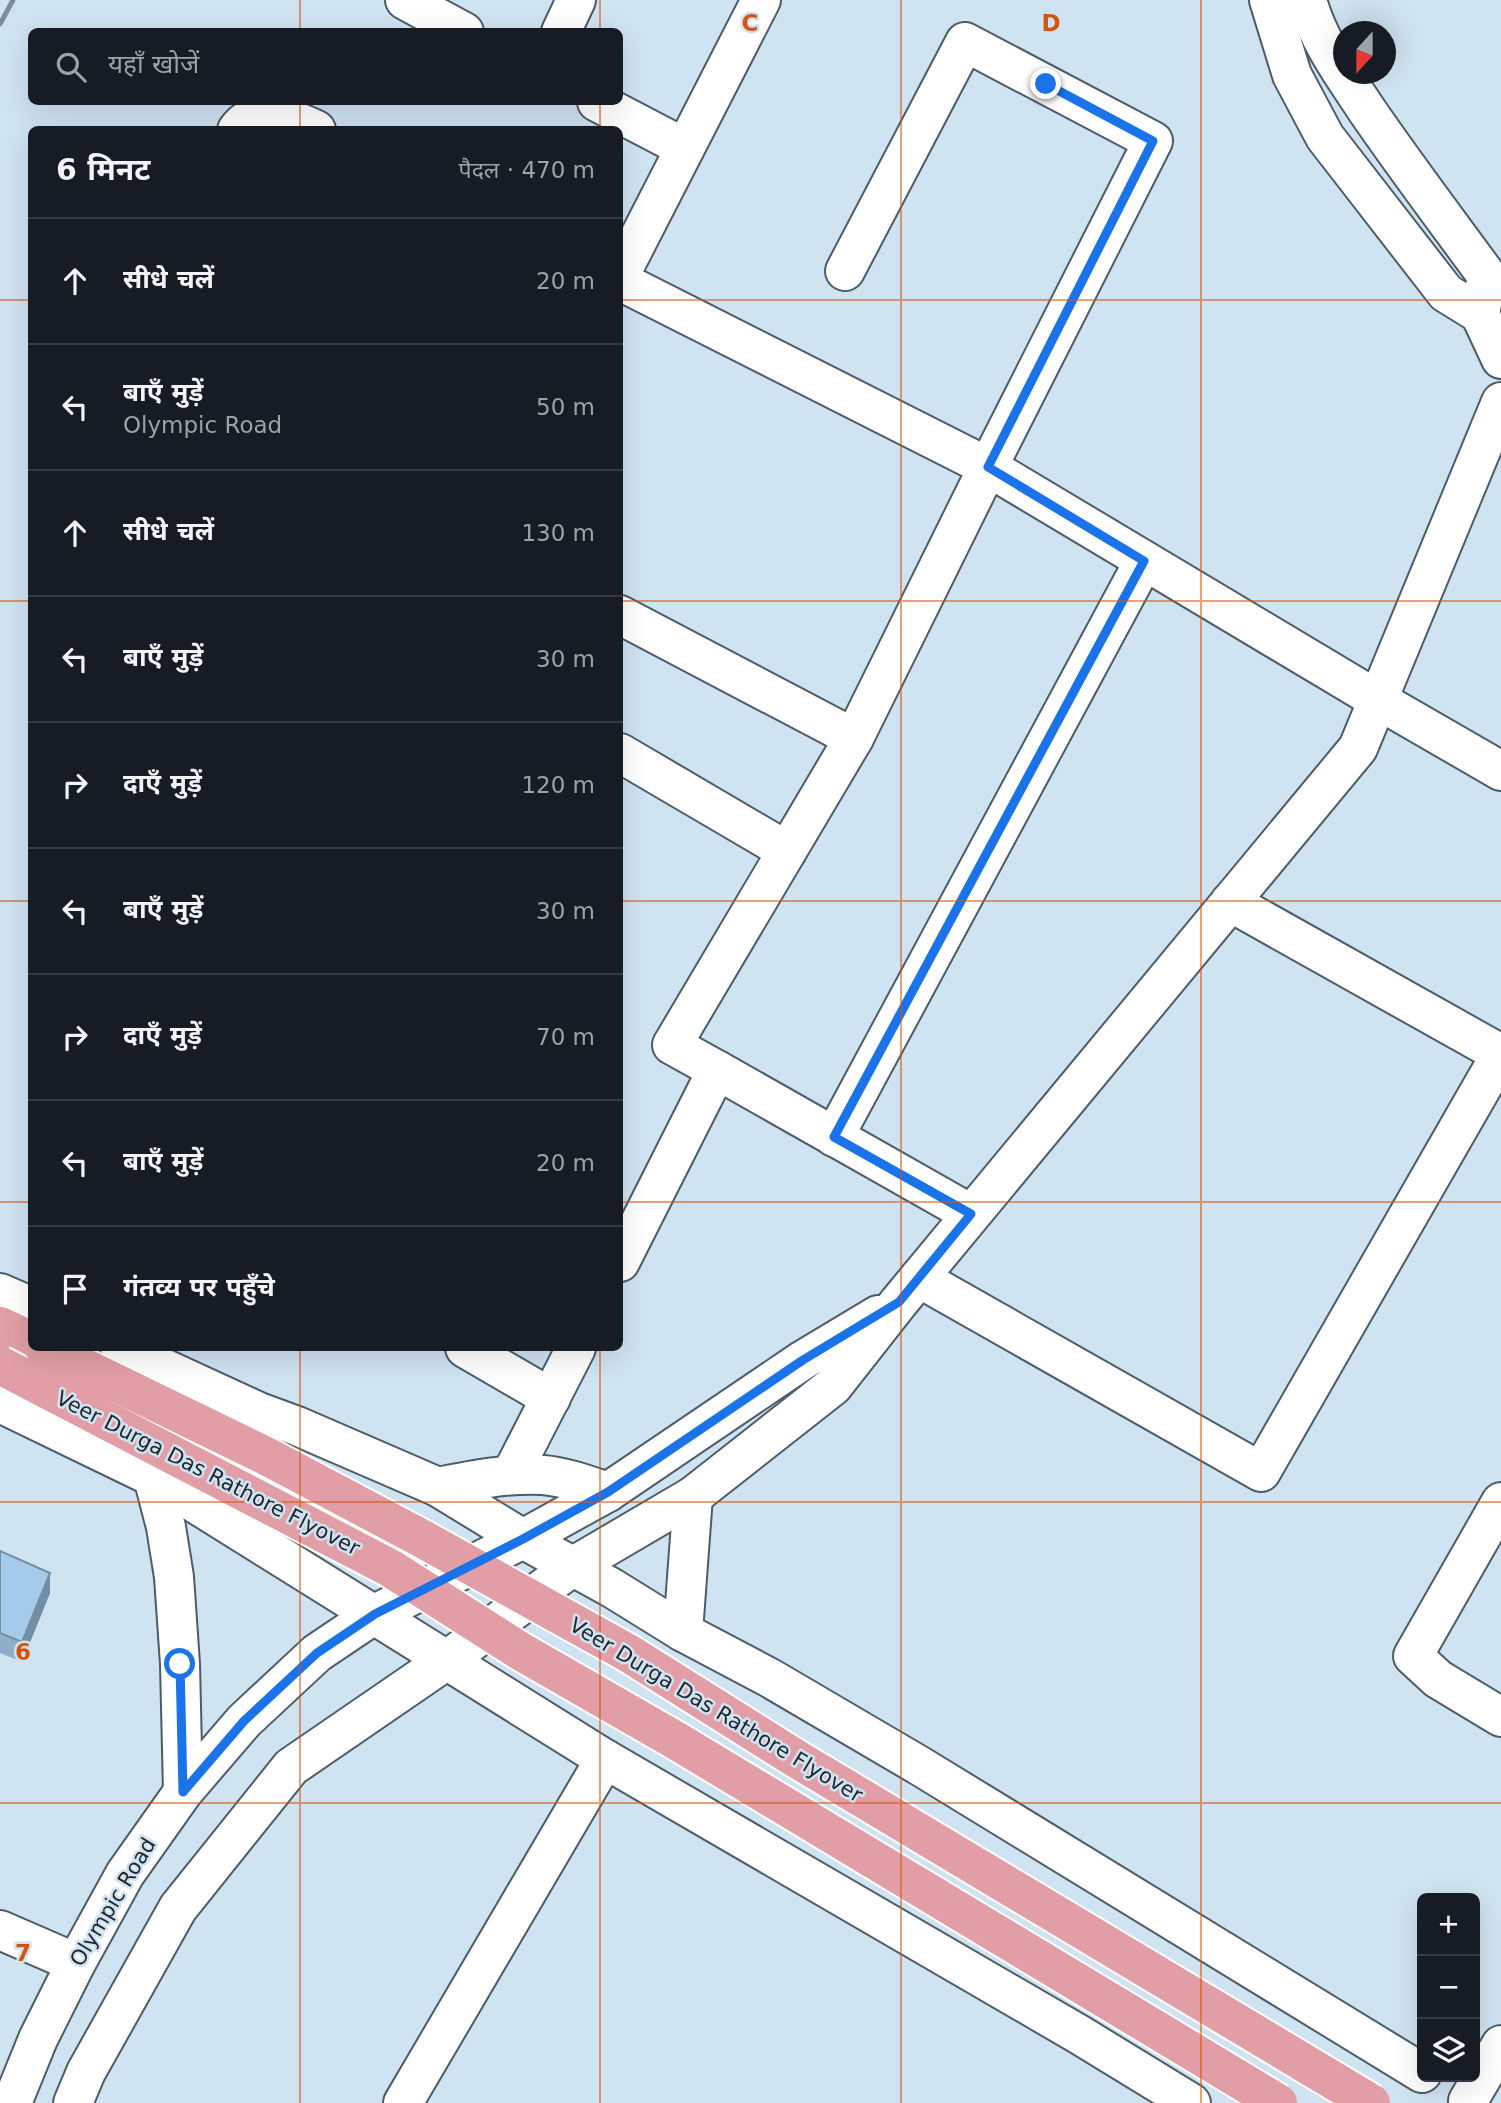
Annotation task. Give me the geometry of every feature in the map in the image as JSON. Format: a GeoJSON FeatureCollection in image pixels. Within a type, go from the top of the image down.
{"type":"FeatureCollection","features":[{"type":"Feature","properties":{"kind":"main road"},"geometry":{"type":"LineString","coordinates":[[0,1326],[28,1339]]}},
{"type":"Feature","properties":{"kind":"main road","name":"Veer Durga Das Rathore Flyover"},"geometry":{"type":"LineString","coordinates":[[50,1351],[279,1463],[628,1653],[794,1758],[1371,2103]]}},
{"type":"Feature","properties":{"kind":"main road","name":"Veer Durga Das Rathore Flyover"},"geometry":{"type":"LineString","coordinates":[[0,1365],[390,1568],[520,1651],[675,1740],[1278,2103]]}},
{"type":"Feature","properties":{"kind":"street"},"geometry":{"type":"LineString","coordinates":[[405,0],[457,28]]}},
{"type":"Feature","properties":{"kind":"street"},"geometry":{"type":"LineString","coordinates":[[563,28],[576,0]]}},
{"type":"Feature","properties":{"kind":"street"},"geometry":{"type":"LineString","coordinates":[[623,269],[761,0]]}},
{"type":"Feature","properties":{"kind":"street"},"geometry":{"type":"LineString","coordinates":[[1269,0],[1292,75],[1325,137],[1446,293],[1480,314],[1501,359]]}},
{"type":"Feature","properties":{"kind":"street"},"geometry":{"type":"LineString","coordinates":[[1307,0],[1312,19],[1329,53],[1401,161],[1487,276],[1480,314]]}},
{"type":"Feature","properties":{"kind":"street"},"geometry":{"type":"LineString","coordinates":[[845,271],[965,42],[1153,141],[854,738],[672,1045],[971,1214]]}},
{"type":"Feature","properties":{"kind":"street"},"geometry":{"type":"LineString","coordinates":[[603,105],[685,148]]}},
{"type":"Feature","properties":{"kind":"street"},"geometry":{"type":"LineString","coordinates":[[240,126],[257,116],[274,114],[308,126]]}},
{"type":"Feature","properties":{"kind":"street"},"geometry":{"type":"LineString","coordinates":[[623,283],[988,467],[1378,701],[1501,771]]}},
{"type":"Feature","properties":{"kind":"street"},"geometry":{"type":"LineString","coordinates":[[73,2103],[86,2072],[178,1909],[291,1767],[447,1660],[572,1567],[693,1496],[833,1386],[971,1214],[1358,748],[1501,402]]}},
{"type":"Feature","properties":{"kind":"street"},"geometry":{"type":"LineString","coordinates":[[834,1137],[1144,561]]}},
{"type":"Feature","properties":{"kind":"street"},"geometry":{"type":"LineString","coordinates":[[623,617],[854,738]]}},
{"type":"Feature","properties":{"kind":"street"},"geometry":{"type":"LineString","coordinates":[[623,755],[787,851]]}},
{"type":"Feature","properties":{"kind":"street"},"geometry":{"type":"LineString","coordinates":[[909,1290],[1261,1472],[1501,1054],[1230,902]]}},
{"type":"Feature","properties":{"kind":"street"},"geometry":{"type":"LineString","coordinates":[[623,1256],[717,1070]]}},
{"type":"Feature","properties":{"kind":"street","name":"Olympic Road"},"geometry":{"type":"LineString","coordinates":[[12,2103],[38,2039],[125,1874],[183,1792],[244,1721],[317,1653],[375,1614],[523,1539],[608,1492],[909,1290]]}},
{"type":"Feature","properties":{"kind":"street"},"geometry":{"type":"LineString","coordinates":[[0,1293],[28,1305]]}},
{"type":"Feature","properties":{"kind":"street"},"geometry":{"type":"LineString","coordinates":[[127,1351],[259,1412],[438,1487],[683,1632],[770,1678],[920,1766],[1417,2070]]}},
{"type":"Feature","properties":{"kind":"street"},"geometry":{"type":"LineString","coordinates":[[471,1351],[551,1398]]}},
{"type":"Feature","properties":{"kind":"street"},"geometry":{"type":"LineString","coordinates":[[511,1475],[574,1351]]}},
{"type":"Feature","properties":{"kind":"street"},"geometry":{"type":"LineString","coordinates":[[183,1792],[181,1676],[174,1577],[166,1527],[153,1477],[178,1435],[215,1391]]}},
{"type":"Feature","properties":{"kind":"street"},"geometry":{"type":"LineString","coordinates":[[0,1402],[153,1477],[605,1759],[1080,2035],[1191,2103]]}},
{"type":"Feature","properties":{"kind":"street"},"geometry":{"type":"LineString","coordinates":[[438,1487],[511,1475],[545,1475],[568,1479],[608,1492]]}},
{"type":"Feature","properties":{"kind":"street"},"geometry":{"type":"LineString","coordinates":[[683,1632],[693,1496]]}},
{"type":"Feature","properties":{"kind":"street"},"geometry":{"type":"LineString","coordinates":[[1501,1502],[1413,1656],[1438,1679],[1501,1717]]}},
{"type":"Feature","properties":{"kind":"street"},"geometry":{"type":"LineString","coordinates":[[404,2103],[605,1759]]}},
{"type":"Feature","properties":{"kind":"street"},"geometry":{"type":"LineString","coordinates":[[0,1930],[76,1963]]}},
{"type":"Feature","properties":{"kind":"street"},"geometry":{"type":"LineString","coordinates":[[1436,2082],[1470,2102],[1501,2045]]}},
{"type":"Feature","properties":{"kind":"building"},"geometry":{"type":"Polygon","coordinates":[[[0,1551],[50,1573],[22,1642],[0,1633],[0,1551]]]}},
{"type":"Feature","properties":{"kind":"railway"},"geometry":{"type":"LineString","coordinates":[[0,24],[13,0]]}},
{"type":"Feature","properties":{"kind":"route"},"geometry":{"type":"LineString","coordinates":[[180,1664],[183,1792],[244,1721],[317,1653],[375,1614],[523,1539],[608,1492],[803,1360],[899,1302],[971,1214],[834,1137],[1144,561],[988,467],[1153,141],[1046,84]]}}]}
